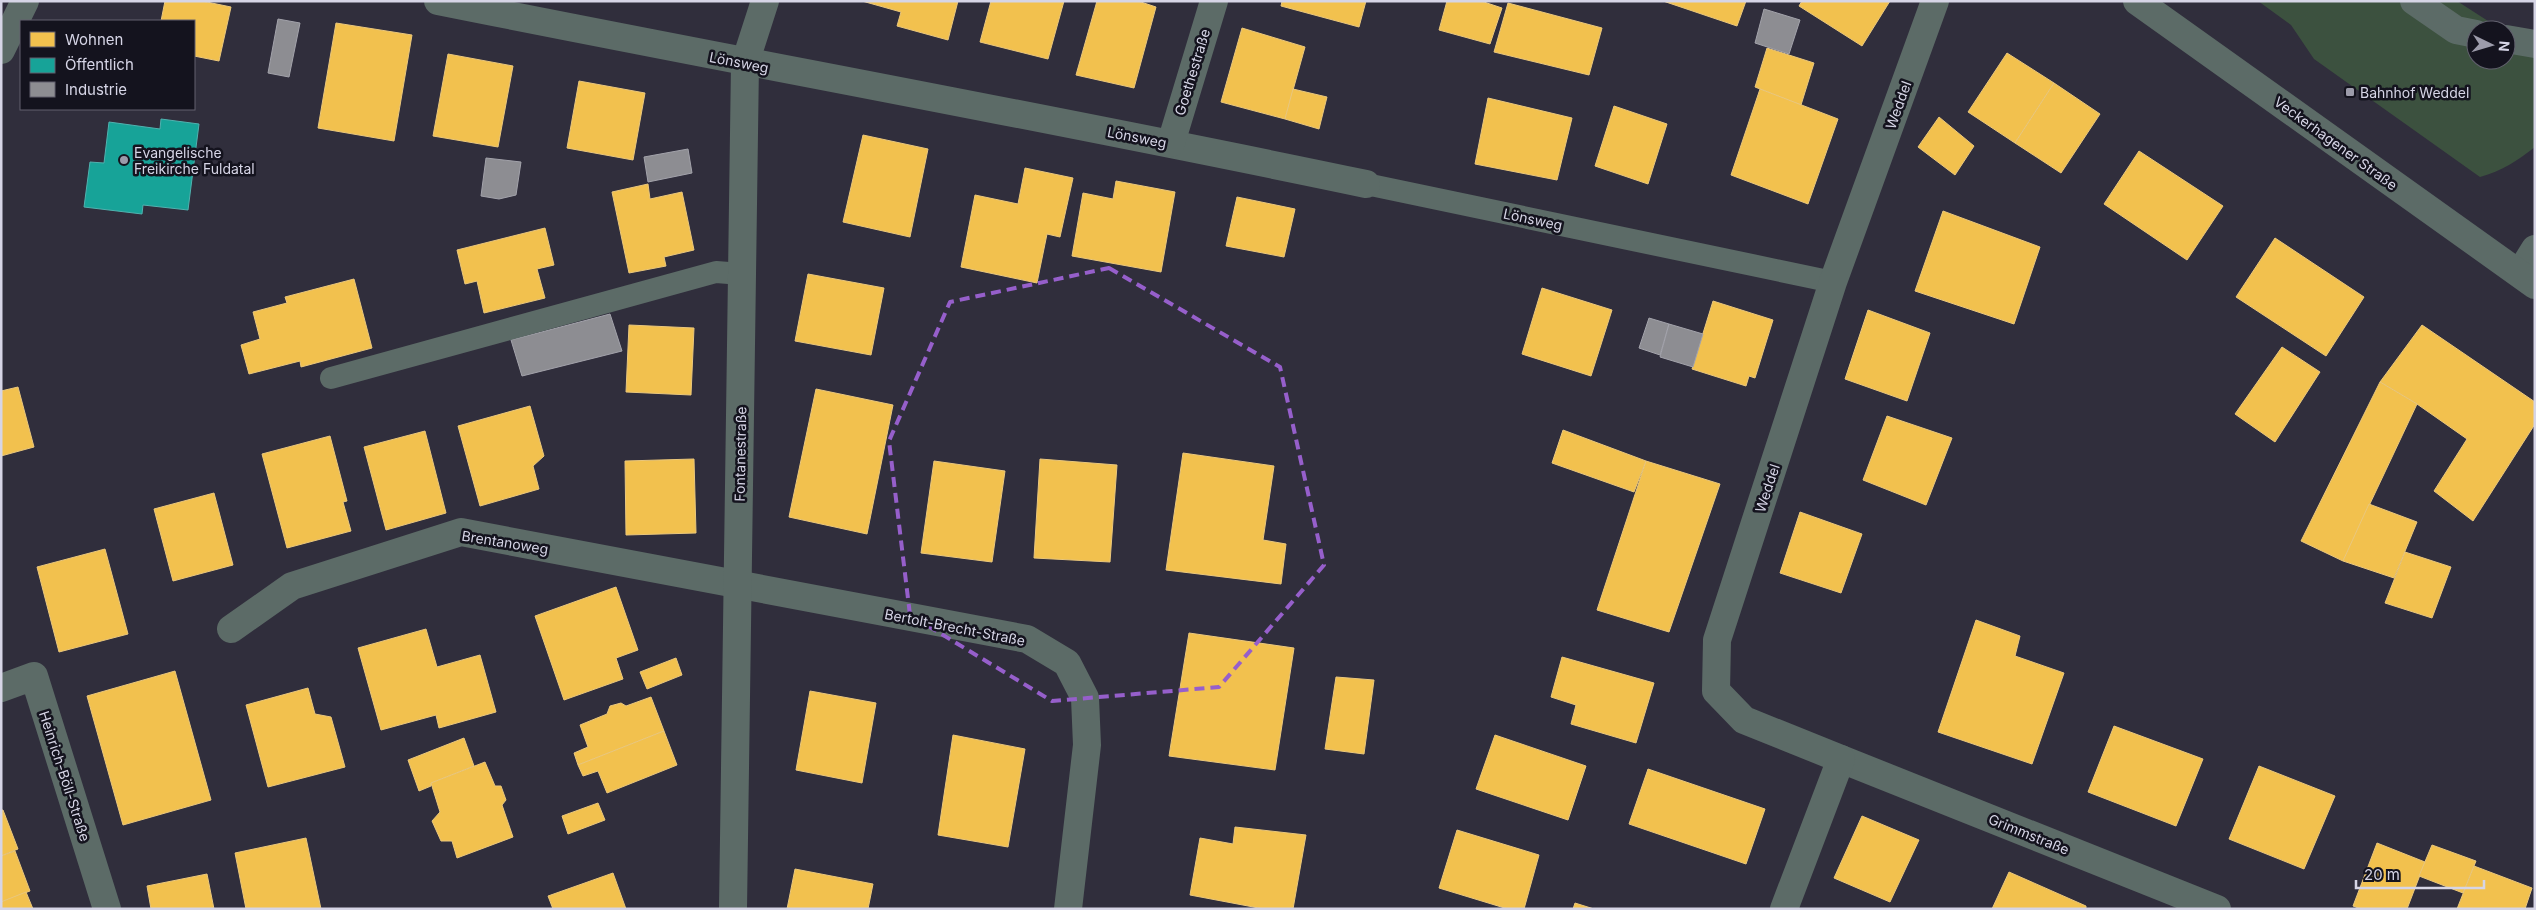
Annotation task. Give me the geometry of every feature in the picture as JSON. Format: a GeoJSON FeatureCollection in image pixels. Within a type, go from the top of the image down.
{"type":"FeatureCollection","features":[{"type":"Feature","properties":{"kind":"street"},"geometry":{"type":"LineString","coordinates":[[1,50],[25,1]]}},
{"type":"Feature","properties":{"kind":"street","name":"Lönsweg"},"geometry":{"type":"LineString","coordinates":[[438,1],[745,63],[1171,143],[1366,184]]}},
{"type":"Feature","properties":{"kind":"street","name":"Fontanestraße"},"geometry":{"type":"LineString","coordinates":[[733,909],[745,63],[765,1]]}},
{"type":"Feature","properties":{"kind":"street","name":"Goethestraße"},"geometry":{"type":"LineString","coordinates":[[1171,143],[1214,1]]}},
{"type":"Feature","properties":{"kind":"street","name":"Weddel"},"geometry":{"type":"LineString","coordinates":[[1840,760],[1744,720],[1716,691],[1717,640],[1833,282],[1935,1]]}},
{"type":"Feature","properties":{"kind":"street","name":"Veckerhagener Straße"},"geometry":{"type":"LineString","coordinates":[[2137,1],[2527,279]]}},
{"type":"Feature","properties":{"kind":"street"},"geometry":{"type":"LineString","coordinates":[[2414,1],[2456,30],[2466,32]]}},
{"type":"Feature","properties":{"kind":"street"},"geometry":{"type":"LineString","coordinates":[[2516,41],[2535,44]]}},
{"type":"Feature","properties":{"kind":"street"},"geometry":{"type":"LineString","coordinates":[[2527,279],[2535,248]]}},
{"type":"Feature","properties":{"kind":"street","name":"Brentanoweg"},"geometry":{"type":"LineString","coordinates":[[231,629],[292,586],[461,532],[738,586]]}},
{"type":"Feature","properties":{"kind":"street","name":"Bertolt-Brecht-Straße"},"geometry":{"type":"LineString","coordinates":[[738,586],[1027,639],[1067,662],[1085,698],[1087,745],[1068,909]]}},
{"type":"Feature","properties":{"kind":"street","name":"Heinrich-Böll-Straße"},"geometry":{"type":"LineString","coordinates":[[1,688],[34,676],[107,909]]}},
{"type":"Feature","properties":{"kind":"street"},"geometry":{"type":"LineString","coordinates":[[1784,909],[1840,760]]}},
{"type":"Feature","properties":{"kind":"street","name":"Grimmstraße"},"geometry":{"type":"LineString","coordinates":[[1840,760],[2217,909]]}},
{"type":"Feature","properties":{"kind":"lane","name":"Lönsweg"},"geometry":{"type":"LineString","coordinates":[[1366,184],[1833,282]]}},
{"type":"Feature","properties":{"kind":"lane"},"geometry":{"type":"LineString","coordinates":[[331,378],[716,272],[742,274]]}},
{"type":"Feature","properties":{"kind":"highlighted area"},"geometry":{"type":"Polygon","coordinates":[[[1109,268],[1280,367],[1324,565],[1219,687],[1052,701],[910,615],[889,441],[950,302],[1109,268]]]}},
{"type":"Feature","properties":{"kind":"green space"},"geometry":{"type":"Polygon","coordinates":[[[2258,1],[2457,1],[2486,20],[2466,20],[2466,70],[2516,70],[2516,38],[2535,50],[2535,147],[2509,165],[2480,177],[2314,59],[2291,25],[2258,1]]]}},
{"type":"Feature","properties":{"kind":"building: Wohnen"},"geometry":{"type":"Polygon","coordinates":[[[165,1],[202,1],[231,7],[219,61],[195,56],[195,20],[161,20],[165,1]]]}},
{"type":"Feature","properties":{"kind":"building: Wohnen"},"geometry":{"type":"Polygon","coordinates":[[[862,1],[958,1],[948,40],[897,26],[901,12],[862,1]]]}},
{"type":"Feature","properties":{"kind":"building: Wohnen"},"geometry":{"type":"Polygon","coordinates":[[[991,1],[1064,1],[1048,59],[980,42],[991,1]]]}},
{"type":"Feature","properties":{"kind":"building: Wohnen"},"geometry":{"type":"Polygon","coordinates":[[[1097,1],[1138,1],[1156,7],[1134,88],[1076,75],[1097,1]]]}},
{"type":"Feature","properties":{"kind":"building: Wohnen"},"geometry":{"type":"Polygon","coordinates":[[[1282,1],[1366,1],[1359,27],[1281,6],[1282,1]]]}},
{"type":"Feature","properties":{"kind":"building: Wohnen"},"geometry":{"type":"Polygon","coordinates":[[[1447,1],[1481,1],[1502,8],[1490,44],[1439,30],[1447,1]]]}},
{"type":"Feature","properties":{"kind":"building: Wohnen"},"geometry":{"type":"Polygon","coordinates":[[[1663,1],[1746,1],[1737,26],[1663,1]]]}},
{"type":"Feature","properties":{"kind":"building: Wohnen"},"geometry":{"type":"Polygon","coordinates":[[[1802,1],[1890,1],[1862,46],[1799,6],[1802,1]]]}},
{"type":"Feature","properties":{"kind":"building: Wohnen"},"geometry":{"type":"Polygon","coordinates":[[[1508,3],[1602,28],[1589,75],[1494,52],[1508,3]]]}},
{"type":"Feature","properties":{"kind":"building: Wohnen"},"geometry":{"type":"Polygon","coordinates":[[[336,23],[412,35],[394,141],[318,128],[336,23]]]}},
{"type":"Feature","properties":{"kind":"building: Wohnen"},"geometry":{"type":"Polygon","coordinates":[[[1242,28],[1305,47],[1285,119],[1221,102],[1242,28]]]}},
{"type":"Feature","properties":{"kind":"building: Wohnen"},"geometry":{"type":"Polygon","coordinates":[[[1767,48],[1814,63],[1801,105],[1755,87],[1767,48]]]}},
{"type":"Feature","properties":{"kind":"building: Wohnen"},"geometry":{"type":"Polygon","coordinates":[[[2007,53],[2054,83],[2015,143],[1968,112],[2007,53]]]}},
{"type":"Feature","properties":{"kind":"building: Wohnen"},"geometry":{"type":"Polygon","coordinates":[[[448,54],[513,66],[498,147],[433,136],[448,54]]]}},
{"type":"Feature","properties":{"kind":"building: Wohnen"},"geometry":{"type":"Polygon","coordinates":[[[579,81],[645,93],[633,160],[567,148],[579,81]]]}},
{"type":"Feature","properties":{"kind":"building: Wohnen"},"geometry":{"type":"Polygon","coordinates":[[[2054,83],[2100,114],[2061,173],[2015,143],[2054,83]]]}},
{"type":"Feature","properties":{"kind":"building: Wohnen"},"geometry":{"type":"Polygon","coordinates":[[[1293,89],[1327,97],[1319,129],[1285,119],[1293,89]]]}},
{"type":"Feature","properties":{"kind":"building: Wohnen"},"geometry":{"type":"Polygon","coordinates":[[[1760,89],[1838,119],[1808,204],[1731,175],[1760,89]]]}},
{"type":"Feature","properties":{"kind":"building: Wohnen"},"geometry":{"type":"Polygon","coordinates":[[[1488,98],[1572,118],[1557,180],[1475,164],[1488,98]]]}},
{"type":"Feature","properties":{"kind":"building: Wohnen"},"geometry":{"type":"Polygon","coordinates":[[[1614,106],[1667,124],[1648,184],[1595,166],[1614,106]]]}},
{"type":"Feature","properties":{"kind":"building: Wohnen"},"geometry":{"type":"Polygon","coordinates":[[[1939,117],[1974,146],[1955,175],[1918,147],[1939,117]]]}},
{"type":"Feature","properties":{"kind":"building: Wohnen"},"geometry":{"type":"Polygon","coordinates":[[[863,135],[928,149],[910,237],[843,222],[863,135]]]}},
{"type":"Feature","properties":{"kind":"building: Wohnen"},"geometry":{"type":"Polygon","coordinates":[[[2139,151],[2223,206],[2187,260],[2104,204],[2139,151]]]}},
{"type":"Feature","properties":{"kind":"building: Wohnen"},"geometry":{"type":"Polygon","coordinates":[[[1025,168],[1073,178],[1060,237],[1047,234],[1037,283],[961,267],[975,195],[1018,204],[1025,168]]]}},
{"type":"Feature","properties":{"kind":"building: Wohnen"},"geometry":{"type":"Polygon","coordinates":[[[1116,181],[1175,192],[1161,272],[1072,256],[1083,193],[1113,199],[1116,181]]]}},
{"type":"Feature","properties":{"kind":"building: Wohnen"},"geometry":{"type":"Polygon","coordinates":[[[648,184],[650,199],[682,192],[694,250],[664,257],[666,266],[629,273],[612,192],[648,184]]]}},
{"type":"Feature","properties":{"kind":"building: Wohnen"},"geometry":{"type":"Polygon","coordinates":[[[1237,197],[1295,209],[1284,257],[1226,246],[1237,197]]]}},
{"type":"Feature","properties":{"kind":"building: Wohnen"},"geometry":{"type":"Polygon","coordinates":[[[1943,211],[2040,247],[2014,324],[1915,291],[1943,211]]]}},
{"type":"Feature","properties":{"kind":"building: Wohnen"},"geometry":{"type":"Polygon","coordinates":[[[545,228],[554,265],[537,269],[545,298],[484,313],[477,281],[465,284],[457,250],[545,228]]]}},
{"type":"Feature","properties":{"kind":"building: Wohnen"},"geometry":{"type":"Polygon","coordinates":[[[2275,238],[2364,297],[2326,356],[2236,297],[2275,238]]]}},
{"type":"Feature","properties":{"kind":"building: Wohnen"},"geometry":{"type":"Polygon","coordinates":[[[808,274],[884,288],[871,355],[795,341],[808,274]]]}},
{"type":"Feature","properties":{"kind":"building: Wohnen"},"geometry":{"type":"Polygon","coordinates":[[[354,279],[372,348],[301,367],[300,361],[249,374],[241,345],[260,339],[253,312],[287,303],[285,297],[354,279]]]}},
{"type":"Feature","properties":{"kind":"building: Wohnen"},"geometry":{"type":"Polygon","coordinates":[[[1542,288],[1612,310],[1591,376],[1522,354],[1542,288]]]}},
{"type":"Feature","properties":{"kind":"building: Wohnen"},"geometry":{"type":"Polygon","coordinates":[[[1713,301],[1773,320],[1755,378],[1749,376],[1746,386],[1692,369],[1713,301]]]}},
{"type":"Feature","properties":{"kind":"building: Wohnen"},"geometry":{"type":"Polygon","coordinates":[[[1868,310],[1930,333],[1907,401],[1845,379],[1868,310]]]}},
{"type":"Feature","properties":{"kind":"building: Wohnen"},"geometry":{"type":"Polygon","coordinates":[[[629,325],[694,328],[691,395],[626,392],[629,325]]]}},
{"type":"Feature","properties":{"kind":"building: Wohnen"},"geometry":{"type":"Polygon","coordinates":[[[2422,325],[2535,402],[2535,424],[2473,521],[2434,491],[2467,439],[2417,404],[2380,382],[2422,325]]]}},
{"type":"Feature","properties":{"kind":"building: Wohnen"},"geometry":{"type":"Polygon","coordinates":[[[2282,347],[2320,372],[2275,442],[2235,414],[2282,347]]]}},
{"type":"Feature","properties":{"kind":"building: Wohnen"},"geometry":{"type":"Polygon","coordinates":[[[2380,382],[2417,404],[2343,561],[2301,541],[2380,382]]]}},
{"type":"Feature","properties":{"kind":"building: Wohnen"},"geometry":{"type":"Polygon","coordinates":[[[18,387],[34,447],[1,456],[1,391],[18,387]]]}},
{"type":"Feature","properties":{"kind":"building: Wohnen"},"geometry":{"type":"Polygon","coordinates":[[[816,389],[893,405],[867,534],[789,517],[816,389]]]}},
{"type":"Feature","properties":{"kind":"building: Wohnen"},"geometry":{"type":"Polygon","coordinates":[[[530,406],[544,456],[533,466],[539,489],[480,506],[458,426],[530,406]]]}},
{"type":"Feature","properties":{"kind":"building: Wohnen"},"geometry":{"type":"Polygon","coordinates":[[[1887,416],[1952,438],[1926,505],[1863,480],[1887,416]]]}},
{"type":"Feature","properties":{"kind":"building: Wohnen"},"geometry":{"type":"Polygon","coordinates":[[[1563,430],[1646,461],[1634,492],[1552,463],[1563,430]]]}},
{"type":"Feature","properties":{"kind":"building: Wohnen"},"geometry":{"type":"Polygon","coordinates":[[[425,431],[446,513],[386,530],[364,447],[425,431]]]}},
{"type":"Feature","properties":{"kind":"building: Wohnen"},"geometry":{"type":"Polygon","coordinates":[[[330,436],[347,501],[343,502],[351,531],[287,548],[262,454],[330,436]]]}},
{"type":"Feature","properties":{"kind":"building: Wohnen"},"geometry":{"type":"Polygon","coordinates":[[[1183,453],[1274,466],[1263,540],[1286,544],[1281,584],[1166,570],[1183,453]]]}},
{"type":"Feature","properties":{"kind":"building: Wohnen"},"geometry":{"type":"Polygon","coordinates":[[[694,459],[696,533],[626,535],[625,461],[694,459]]]}},
{"type":"Feature","properties":{"kind":"building: Wohnen"},"geometry":{"type":"Polygon","coordinates":[[[1040,459],[1117,465],[1110,562],[1034,558],[1040,459]]]}},
{"type":"Feature","properties":{"kind":"building: Wohnen"},"geometry":{"type":"Polygon","coordinates":[[[934,461],[1005,471],[992,562],[921,553],[934,461]]]}},
{"type":"Feature","properties":{"kind":"building: Wohnen"},"geometry":{"type":"Polygon","coordinates":[[[1646,461],[1720,484],[1669,632],[1597,610],[1646,461]]]}},
{"type":"Feature","properties":{"kind":"building: Wohnen"},"geometry":{"type":"Polygon","coordinates":[[[214,493],[233,565],[173,581],[154,509],[214,493]]]}},
{"type":"Feature","properties":{"kind":"building: Wohnen"},"geometry":{"type":"Polygon","coordinates":[[[2369,504],[2417,522],[2394,578],[2343,561],[2369,504]]]}},
{"type":"Feature","properties":{"kind":"building: Wohnen"},"geometry":{"type":"Polygon","coordinates":[[[1800,512],[1862,534],[1841,593],[1780,573],[1800,512]]]}},
{"type":"Feature","properties":{"kind":"building: Wohnen"},"geometry":{"type":"Polygon","coordinates":[[[105,549],[128,634],[59,652],[37,567],[105,549]]]}},
{"type":"Feature","properties":{"kind":"building: Wohnen"},"geometry":{"type":"Polygon","coordinates":[[[2405,552],[2451,567],[2432,618],[2385,603],[2405,552]]]}},
{"type":"Feature","properties":{"kind":"building: Wohnen"},"geometry":{"type":"Polygon","coordinates":[[[616,587],[638,650],[616,658],[623,679],[564,700],[535,616],[616,587]]]}},
{"type":"Feature","properties":{"kind":"building: Wohnen"},"geometry":{"type":"Polygon","coordinates":[[[1976,620],[2020,636],[2015,656],[2064,673],[2032,764],[1938,732],[1976,620]]]}},
{"type":"Feature","properties":{"kind":"building: Wohnen"},"geometry":{"type":"Polygon","coordinates":[[[426,629],[437,667],[480,655],[496,712],[439,728],[436,715],[381,730],[358,648],[426,629]]]}},
{"type":"Feature","properties":{"kind":"building: Wohnen"},"geometry":{"type":"Polygon","coordinates":[[[1189,633],[1294,648],[1275,770],[1169,756],[1189,633]]]}},
{"type":"Feature","properties":{"kind":"building: Wohnen"},"geometry":{"type":"Polygon","coordinates":[[[1562,657],[1654,683],[1636,743],[1571,724],[1576,705],[1551,697],[1562,657]]]}},
{"type":"Feature","properties":{"kind":"building: Wohnen"},"geometry":{"type":"Polygon","coordinates":[[[676,658],[682,675],[647,689],[640,672],[676,658]]]}},
{"type":"Feature","properties":{"kind":"building: Wohnen"},"geometry":{"type":"Polygon","coordinates":[[[175,671],[211,800],[123,825],[87,696],[175,671]]]}},
{"type":"Feature","properties":{"kind":"building: Wohnen"},"geometry":{"type":"Polygon","coordinates":[[[1336,677],[1374,680],[1364,754],[1325,749],[1336,677]]]}},
{"type":"Feature","properties":{"kind":"building: Wohnen"},"geometry":{"type":"Polygon","coordinates":[[[308,688],[315,714],[331,717],[345,767],[268,787],[246,705],[308,688]]]}},
{"type":"Feature","properties":{"kind":"building: Wohnen"},"geometry":{"type":"Polygon","coordinates":[[[810,691],[876,703],[862,783],[796,770],[810,691]]]}},
{"type":"Feature","properties":{"kind":"building: Wohnen"},"geometry":{"type":"Polygon","coordinates":[[[651,697],[664,731],[578,765],[574,753],[588,747],[580,725],[607,714],[610,706],[621,703],[626,706],[651,697]]]}},
{"type":"Feature","properties":{"kind":"building: Wohnen"},"geometry":{"type":"Polygon","coordinates":[[[2114,726],[2203,759],[2176,826],[2088,792],[2114,726]]]}},
{"type":"Feature","properties":{"kind":"building: Wohnen"},"geometry":{"type":"Polygon","coordinates":[[[664,731],[677,765],[607,793],[598,771],[583,776],[578,765],[664,731]]]}},
{"type":"Feature","properties":{"kind":"building: Wohnen"},"geometry":{"type":"Polygon","coordinates":[[[953,735],[1025,749],[1008,847],[938,835],[953,735]]]}},
{"type":"Feature","properties":{"kind":"building: Wohnen"},"geometry":{"type":"Polygon","coordinates":[[[1495,735],[1586,766],[1568,820],[1476,789],[1495,735]]]}},
{"type":"Feature","properties":{"kind":"building: Wohnen"},"geometry":{"type":"Polygon","coordinates":[[[464,738],[474,766],[431,783],[431,786],[419,791],[408,760],[464,738]]]}},
{"type":"Feature","properties":{"kind":"building: Wohnen"},"geometry":{"type":"Polygon","coordinates":[[[485,762],[495,786],[501,786],[506,800],[502,805],[513,837],[457,858],[452,841],[441,841],[432,821],[440,812],[431,783],[485,762]]]}},
{"type":"Feature","properties":{"kind":"building: Wohnen"},"geometry":{"type":"Polygon","coordinates":[[[2259,766],[2335,796],[2304,869],[2229,839],[2259,766]]]}},
{"type":"Feature","properties":{"kind":"building: Wohnen"},"geometry":{"type":"Polygon","coordinates":[[[1648,769],[1765,809],[1746,864],[1629,824],[1648,769]]]}},
{"type":"Feature","properties":{"kind":"building: Wohnen"},"geometry":{"type":"Polygon","coordinates":[[[598,803],[605,820],[568,834],[562,816],[598,803]]]}},
{"type":"Feature","properties":{"kind":"building: Wohnen"},"geometry":{"type":"Polygon","coordinates":[[[1,810],[3,810],[18,849],[1,856],[1,810]]]}},
{"type":"Feature","properties":{"kind":"building: Wohnen"},"geometry":{"type":"Polygon","coordinates":[[[1862,816],[1919,840],[1890,902],[1834,878],[1862,816]]]}},
{"type":"Feature","properties":{"kind":"building: Wohnen"},"geometry":{"type":"Polygon","coordinates":[[[1235,827],[1306,835],[1293,909],[1264,909],[1190,895],[1200,838],[1233,844],[1235,827]]]}},
{"type":"Feature","properties":{"kind":"building: Wohnen"},"geometry":{"type":"Polygon","coordinates":[[[1457,830],[1539,855],[1524,909],[1508,909],[1439,888],[1457,830]]]}},
{"type":"Feature","properties":{"kind":"building: Wohnen"},"geometry":{"type":"Polygon","coordinates":[[[306,838],[321,909],[246,909],[235,853],[306,838]]]}},
{"type":"Feature","properties":{"kind":"building: Wohnen"},"geometry":{"type":"Polygon","coordinates":[[[2377,843],[2425,862],[2407,909],[2361,909],[2353,906],[2377,843]]]}},
{"type":"Feature","properties":{"kind":"building: Wohnen"},"geometry":{"type":"Polygon","coordinates":[[[2432,845],[2476,861],[2463,893],[2419,876],[2432,845]]]}},
{"type":"Feature","properties":{"kind":"building: Wohnen"},"geometry":{"type":"Polygon","coordinates":[[[15,851],[30,891],[1,902],[1,856],[15,851]]]}},
{"type":"Feature","properties":{"kind":"building: Wohnen"},"geometry":{"type":"Polygon","coordinates":[[[2474,866],[2532,888],[2525,909],[2457,909],[2474,866]]]}},
{"type":"Feature","properties":{"kind":"building: Wohnen"},"geometry":{"type":"Polygon","coordinates":[[[795,869],[873,884],[868,909],[787,909],[795,869]]]}},
{"type":"Feature","properties":{"kind":"building: Wohnen"},"geometry":{"type":"Polygon","coordinates":[[[2009,872],[2086,906],[2086,909],[1992,909],[2009,872]]]}},
{"type":"Feature","properties":{"kind":"building: Wohnen"},"geometry":{"type":"Polygon","coordinates":[[[613,873],[626,909],[553,909],[548,896],[613,873]]]}},
{"type":"Feature","properties":{"kind":"building: Wohnen"},"geometry":{"type":"Polygon","coordinates":[[[207,874],[214,909],[151,909],[147,886],[207,874]]]}},
{"type":"Feature","properties":{"kind":"building: Wohnen"},"geometry":{"type":"Polygon","coordinates":[[[26,892],[33,909],[1,909],[1,902],[26,892]]]}},
{"type":"Feature","properties":{"kind":"building: Wohnen"},"geometry":{"type":"Polygon","coordinates":[[[1575,903],[1594,909],[1573,909],[1575,903]]]}},
{"type":"Feature","properties":{"kind":"building: Öffentlich"},"geometry":{"type":"Polygon","coordinates":[[[161,119],[199,124],[188,210],[143,205],[142,214],[84,207],[90,162],[104,163],[109,122],[160,129],[161,119]]]}},
{"type":"Feature","properties":{"kind":"building: Industrie"},"geometry":{"type":"Polygon","coordinates":[[[1764,9],[1800,20],[1789,54],[1755,43],[1764,9]]]}},
{"type":"Feature","properties":{"kind":"building: Industrie"},"geometry":{"type":"Polygon","coordinates":[[[278,19],[300,23],[289,77],[268,73],[278,19]]]}},
{"type":"Feature","properties":{"kind":"building: Industrie"},"geometry":{"type":"Polygon","coordinates":[[[688,149],[692,173],[648,182],[644,157],[688,149]]]}},
{"type":"Feature","properties":{"kind":"building: Industrie"},"geometry":{"type":"Polygon","coordinates":[[[486,158],[521,162],[516,195],[499,199],[481,196],[486,158]]]}},
{"type":"Feature","properties":{"kind":"building: Industrie"},"geometry":{"type":"Polygon","coordinates":[[[610,314],[622,351],[522,376],[511,340],[610,314]]]}},
{"type":"Feature","properties":{"kind":"building: Industrie"},"geometry":{"type":"Polygon","coordinates":[[[1649,318],[1669,324],[1660,355],[1639,348],[1649,318]]]}},
{"type":"Feature","properties":{"kind":"building: Industrie"},"geometry":{"type":"Polygon","coordinates":[[[1669,324],[1703,334],[1693,367],[1660,357],[1669,324]]]}},
{"type":"Feature","properties":{"kind":"place","name":"Bahnhof Weddel"},"geometry":{"type":"Point","coordinates":[2350,92]}},
{"type":"Feature","properties":{"kind":"place","name":"Evangelische Freikirche Fuldatal"},"geometry":{"type":"Point","coordinates":[124,160]}}]}
